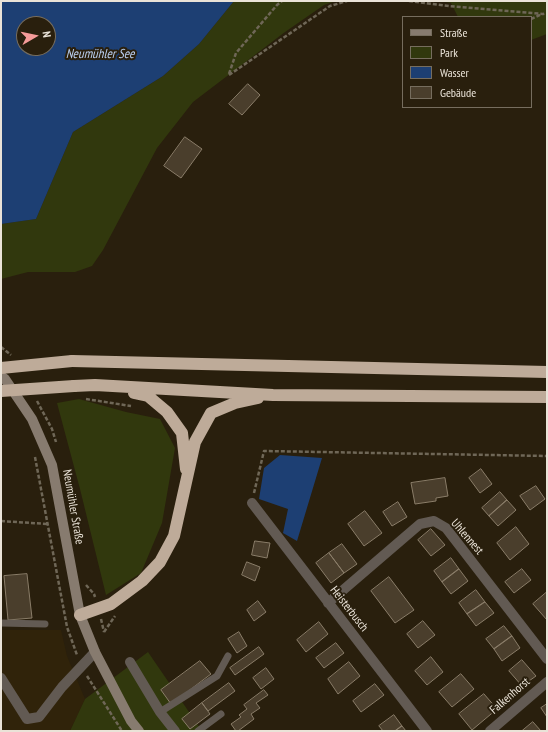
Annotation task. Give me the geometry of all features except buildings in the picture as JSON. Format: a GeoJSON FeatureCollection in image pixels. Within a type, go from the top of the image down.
{"type":"FeatureCollection","features":[{"type":"Feature","properties":{"kind":"highway"},"geometry":{"type":"LineString","coordinates":[[1,368],[72,362],[547,372]]}},
{"type":"Feature","properties":{"kind":"highway"},"geometry":{"type":"LineString","coordinates":[[95,385],[148,396],[167,412],[182,433],[187,481]]}},
{"type":"Feature","properties":{"kind":"highway"},"geometry":{"type":"LineString","coordinates":[[1,391],[95,385],[273,395],[547,397]]}},
{"type":"Feature","properties":{"kind":"highway"},"geometry":{"type":"LineString","coordinates":[[80,615],[110,604],[142,581],[160,562],[174,536],[195,442],[211,413],[235,403],[273,395]]}},
{"type":"Feature","properties":{"kind":"main road","name":"Neumühler Straße"},"geometry":{"type":"LineString","coordinates":[[1,376],[5,379],[32,419],[52,465],[80,615],[95,652],[131,721],[139,731]]}},
{"type":"Feature","properties":{"kind":"street","name":"Heisterbusch"},"geometry":{"type":"LineString","coordinates":[[252,503],[427,731]]}},
{"type":"Feature","properties":{"kind":"street","name":"Uhlennest"},"geometry":{"type":"LineString","coordinates":[[328,603],[420,524],[434,522],[446,528],[547,659]]}},
{"type":"Feature","properties":{"kind":"street"},"geometry":{"type":"LineString","coordinates":[[1,678],[27,719],[39,717],[62,687],[95,652]]}},
{"type":"Feature","properties":{"kind":"street"},"geometry":{"type":"LineString","coordinates":[[130,662],[160,712],[175,731]]}},
{"type":"Feature","properties":{"kind":"street","name":"Falkenhorst"},"geometry":{"type":"LineString","coordinates":[[490,731],[547,682]]}},
{"type":"Feature","properties":{"kind":"lane"},"geometry":{"type":"LineString","coordinates":[[1,623],[45,624]]}},
{"type":"Feature","properties":{"kind":"lane"},"geometry":{"type":"LineString","coordinates":[[160,712],[217,676],[228,656]]}},
{"type":"Feature","properties":{"kind":"lane"},"geometry":{"type":"LineString","coordinates":[[198,731],[221,714]]}},
{"type":"Feature","properties":{"kind":"path"},"geometry":{"type":"LineString","coordinates":[[282,1],[276,5],[236,53],[229,75],[330,6],[346,1]]}},
{"type":"Feature","properties":{"kind":"path"},"geometry":{"type":"LineString","coordinates":[[408,1],[543,14]]}},
{"type":"Feature","properties":{"kind":"path"},"geometry":{"type":"LineString","coordinates":[[532,19],[547,13]]}},
{"type":"Feature","properties":{"kind":"path"},"geometry":{"type":"LineString","coordinates":[[34,451],[66,627],[81,666],[122,731]]}},
{"type":"Feature","properties":{"kind":"path"},"geometry":{"type":"LineString","coordinates":[[252,503],[264,451],[547,456]]}},
{"type":"Feature","properties":{"kind":"path"},"geometry":{"type":"LineString","coordinates":[[1,522],[48,524]]}},
{"type":"Feature","properties":{"kind":"path"},"geometry":{"type":"LineString","coordinates":[[86,584],[94,594],[100,594]]}},
{"type":"Feature","properties":{"kind":"path"},"geometry":{"type":"LineString","coordinates":[[104,632],[116,613]]}},
{"type":"Feature","properties":{"kind":"shaded area"},"geometry":{"type":"Polygon","coordinates":[[[1,630],[61,630],[67,656],[85,699],[70,731],[1,731],[1,630]]]}},
{"type":"Feature","properties":{"kind":"green space"},"geometry":{"type":"Polygon","coordinates":[[[234,1],[336,1],[324,5],[285,32],[193,102],[157,148],[103,250],[92,266],[75,272],[28,272],[1,279],[1,224],[36,219],[73,132],[163,76],[199,44],[234,1]]]}},
{"type":"Feature","properties":{"kind":"green space"},"geometry":{"type":"Polygon","coordinates":[[[440,1],[547,1],[547,34],[532,40],[532,16],[458,16],[451,3],[440,1]]]}},
{"type":"Feature","properties":{"kind":"green space"},"geometry":{"type":"Polygon","coordinates":[[[79,399],[126,412],[160,419],[175,448],[162,523],[141,573],[106,595],[57,403],[79,399]]]}},
{"type":"Feature","properties":{"kind":"green space"},"geometry":{"type":"Polygon","coordinates":[[[148,652],[202,731],[70,731],[85,699],[148,652]]]}},
{"type":"Feature","properties":{"kind":"water","name":"Neumühler See"},"geometry":{"type":"Polygon","coordinates":[[[1,1],[234,1],[199,44],[163,76],[73,132],[36,219],[1,224],[1,1]]]}},
{"type":"Feature","properties":{"kind":"water"},"geometry":{"type":"Polygon","coordinates":[[[280,455],[322,458],[297,541],[283,533],[288,509],[259,499],[264,468],[280,455]]]}}]}
